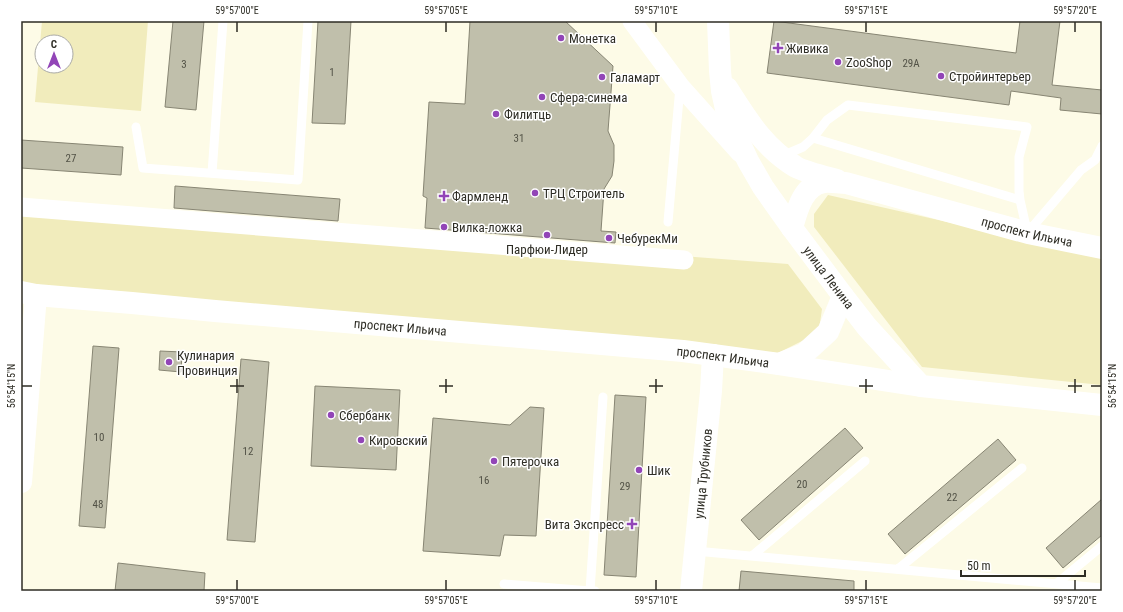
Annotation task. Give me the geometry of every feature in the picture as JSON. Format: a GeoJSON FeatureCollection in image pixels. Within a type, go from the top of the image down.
{"type":"FeatureCollection","features":[{"type":"Feature","properties":{"kind":"main road","name":"улица Ленина"},"geometry":{"type":"LineString","coordinates":[[718,21],[721,77],[728,118],[748,161],[763,187],[843,296],[867,327],[921,386]]}},
{"type":"Feature","properties":{"kind":"main road","name":"улица Ленина"},"geometry":{"type":"LineString","coordinates":[[721,77],[750,125],[761,139],[781,156],[797,167],[846,183]]}},
{"type":"Feature","properties":{"kind":"main road","name":"проспект Ильича"},"geometry":{"type":"LineString","coordinates":[[792,228],[797,209],[804,196],[812,187],[824,182],[846,183],[1028,232],[1102,248]]}},
{"type":"Feature","properties":{"kind":"main road","name":"проспект Ильича"},"geometry":{"type":"LineString","coordinates":[[29,294],[675,350],[779,364],[921,386],[1102,405]]}},
{"type":"Feature","properties":{"kind":"main road"},"geometry":{"type":"LineString","coordinates":[[21,482],[29,294]]}},
{"type":"Feature","properties":{"kind":"main road","name":"проспект Ильича"},"geometry":{"type":"LineString","coordinates":[[779,364],[804,354],[828,332],[843,296]]}},
{"type":"Feature","properties":{"kind":"main road","name":"улица Трубников"},"geometry":{"type":"LineString","coordinates":[[691,591],[711,392],[713,355]]}},
{"type":"Feature","properties":{"kind":"street","name":"улица Ленина"},"geometry":{"type":"LineString","coordinates":[[632,21],[680,86],[748,161]]}},
{"type":"Feature","properties":{"kind":"street"},"geometry":{"type":"LineString","coordinates":[[21,207],[684,260]]}},
{"type":"Feature","properties":{"kind":"lane"},"geometry":{"type":"LineString","coordinates":[[212,173],[223,21]]}},
{"type":"Feature","properties":{"kind":"lane"},"geometry":{"type":"LineString","coordinates":[[136,126],[143,168],[298,180],[308,21]]}},
{"type":"Feature","properties":{"kind":"lane"},"geometry":{"type":"LineString","coordinates":[[668,222],[680,86]]}},
{"type":"Feature","properties":{"kind":"lane"},"geometry":{"type":"LineString","coordinates":[[781,156],[803,147],[813,138],[827,120],[848,105],[1027,126],[1019,157],[1020,200],[1028,232]]}},
{"type":"Feature","properties":{"kind":"lane"},"geometry":{"type":"LineString","coordinates":[[813,138],[1020,200]]}},
{"type":"Feature","properties":{"kind":"lane"},"geometry":{"type":"LineString","coordinates":[[1028,232],[1081,170],[1095,160],[1102,146]]}},
{"type":"Feature","properties":{"kind":"lane"},"geometry":{"type":"LineString","coordinates":[[590,591],[603,397]]}},
{"type":"Feature","properties":{"kind":"lane"},"geometry":{"type":"LineString","coordinates":[[752,556],[865,461]]}},
{"type":"Feature","properties":{"kind":"lane"},"geometry":{"type":"LineString","coordinates":[[898,570],[1022,468]]}},
{"type":"Feature","properties":{"kind":"lane"},"geometry":{"type":"LineString","coordinates":[[1056,584],[1102,546]]}},
{"type":"Feature","properties":{"kind":"lane"},"geometry":{"type":"LineString","coordinates":[[695,551],[1102,588]]}},
{"type":"Feature","properties":{"kind":"lane"},"geometry":{"type":"LineString","coordinates":[[504,584],[595,591]]}},
{"type":"Feature","properties":{"kind":"shaded area"},"geometry":{"type":"Polygon","coordinates":[[[42,21],[148,21],[141,111],[35,102],[37,74],[74,74],[74,34],[41,34],[42,21]]]}},
{"type":"Feature","properties":{"kind":"shaded area"},"geometry":{"type":"Polygon","coordinates":[[[828,195],[1102,257],[1102,385],[922,367],[814,227],[814,214],[828,195]]]}},
{"type":"Feature","properties":{"kind":"shaded area"},"geometry":{"type":"Polygon","coordinates":[[[21,205],[424,232],[788,264],[822,309],[819,330],[808,338],[778,353],[21,285],[21,205]]]}},
{"type":"Feature","properties":{"kind":"building"},"geometry":{"type":"Polygon","coordinates":[[[173,21],[204,21],[196,110],[165,107],[173,21]]]}},
{"type":"Feature","properties":{"kind":"building"},"geometry":{"type":"Polygon","coordinates":[[[318,21],[351,21],[345,124],[312,123],[318,21]]]}},
{"type":"Feature","properties":{"kind":"building"},"geometry":{"type":"Polygon","coordinates":[[[470,21],[565,21],[613,66],[608,131],[614,145],[614,161],[612,176],[604,189],[601,231],[616,232],[615,243],[425,228],[427,198],[423,196],[429,102],[465,104],[470,21]]]}},
{"type":"Feature","properties":{"kind":"building"},"geometry":{"type":"Polygon","coordinates":[[[774,21],[1016,53],[1020,21],[1060,21],[1052,85],[1102,90],[1102,114],[1060,110],[1061,98],[1011,91],[1009,105],[767,73],[774,21]]]}},
{"type":"Feature","properties":{"kind":"building"},"geometry":{"type":"Polygon","coordinates":[[[21,140],[123,147],[121,175],[21,168],[21,140]]]}},
{"type":"Feature","properties":{"kind":"building"},"geometry":{"type":"Polygon","coordinates":[[[175,186],[340,199],[338,221],[174,208],[175,186]]]}},
{"type":"Feature","properties":{"kind":"building"},"geometry":{"type":"Polygon","coordinates":[[[93,346],[119,348],[105,528],[79,526],[93,346]]]}},
{"type":"Feature","properties":{"kind":"building"},"geometry":{"type":"Polygon","coordinates":[[[160,351],[182,352],[181,372],[159,370],[160,351]]]}},
{"type":"Feature","properties":{"kind":"building"},"geometry":{"type":"Polygon","coordinates":[[[241,359],[269,362],[255,542],[227,540],[241,359]]]}},
{"type":"Feature","properties":{"kind":"building"},"geometry":{"type":"Polygon","coordinates":[[[315,386],[400,390],[396,470],[311,466],[315,386]]]}},
{"type":"Feature","properties":{"kind":"building"},"geometry":{"type":"Polygon","coordinates":[[[615,395],[646,397],[636,577],[604,575],[615,395]]]}},
{"type":"Feature","properties":{"kind":"building"},"geometry":{"type":"Polygon","coordinates":[[[530,407],[544,408],[536,536],[504,535],[500,556],[423,551],[433,418],[510,425],[530,407]]]}},
{"type":"Feature","properties":{"kind":"building"},"geometry":{"type":"Polygon","coordinates":[[[845,428],[863,448],[759,540],[741,520],[845,428]]]}},
{"type":"Feature","properties":{"kind":"building"},"geometry":{"type":"Polygon","coordinates":[[[998,439],[1016,460],[905,554],[888,534],[998,439]]]}},
{"type":"Feature","properties":{"kind":"building"},"geometry":{"type":"Polygon","coordinates":[[[1102,499],[1102,535],[1063,568],[1046,548],[1102,499]]]}},
{"type":"Feature","properties":{"kind":"building"},"geometry":{"type":"Polygon","coordinates":[[[118,563],[205,573],[204,591],[115,591],[118,563]]]}},
{"type":"Feature","properties":{"kind":"building"},"geometry":{"type":"Polygon","coordinates":[[[741,571],[854,581],[854,591],[739,591],[741,571]]]}},
{"type":"Feature","properties":{"kind":"place","name":"Монетка"},"geometry":{"type":"Point","coordinates":[561,38]}},
{"type":"Feature","properties":{"kind":"place","name":"Живика"},"geometry":{"type":"Point","coordinates":[778,48]}},
{"type":"Feature","properties":{"kind":"place","name":"ZooShop"},"geometry":{"type":"Point","coordinates":[838,62]}},
{"type":"Feature","properties":{"kind":"place","name":"Стройинтерьер"},"geometry":{"type":"Point","coordinates":[941,76]}},
{"type":"Feature","properties":{"kind":"place","name":"Галамарт"},"geometry":{"type":"Point","coordinates":[602,77]}},
{"type":"Feature","properties":{"kind":"place","name":"Сфера-синема"},"geometry":{"type":"Point","coordinates":[542,97]}},
{"type":"Feature","properties":{"kind":"place","name":"Филитць"},"geometry":{"type":"Point","coordinates":[496,114]}},
{"type":"Feature","properties":{"kind":"place","name":"ТРЦ Строитель"},"geometry":{"type":"Point","coordinates":[535,193]}},
{"type":"Feature","properties":{"kind":"place","name":"Фармленд"},"geometry":{"type":"Point","coordinates":[444,196]}},
{"type":"Feature","properties":{"kind":"place","name":"Вилка-ложка"},"geometry":{"type":"Point","coordinates":[444,227]}},
{"type":"Feature","properties":{"kind":"place","name":"Парфюи-Лидер"},"geometry":{"type":"Point","coordinates":[547,235]}},
{"type":"Feature","properties":{"kind":"place","name":"ЧебурекМи"},"geometry":{"type":"Point","coordinates":[609,238]}},
{"type":"Feature","properties":{"kind":"place","name":"Кулинария Провинция"},"geometry":{"type":"Point","coordinates":[169,362]}},
{"type":"Feature","properties":{"kind":"place","name":"Сбербанк"},"geometry":{"type":"Point","coordinates":[331,415]}},
{"type":"Feature","properties":{"kind":"place","name":"Кировский"},"geometry":{"type":"Point","coordinates":[361,440]}},
{"type":"Feature","properties":{"kind":"place","name":"Пятерочка"},"geometry":{"type":"Point","coordinates":[494,461]}},
{"type":"Feature","properties":{"kind":"place","name":"Шик"},"geometry":{"type":"Point","coordinates":[639,470]}},
{"type":"Feature","properties":{"kind":"place","name":"Вита Экспресс"},"geometry":{"type":"Point","coordinates":[632,524]}}]}
